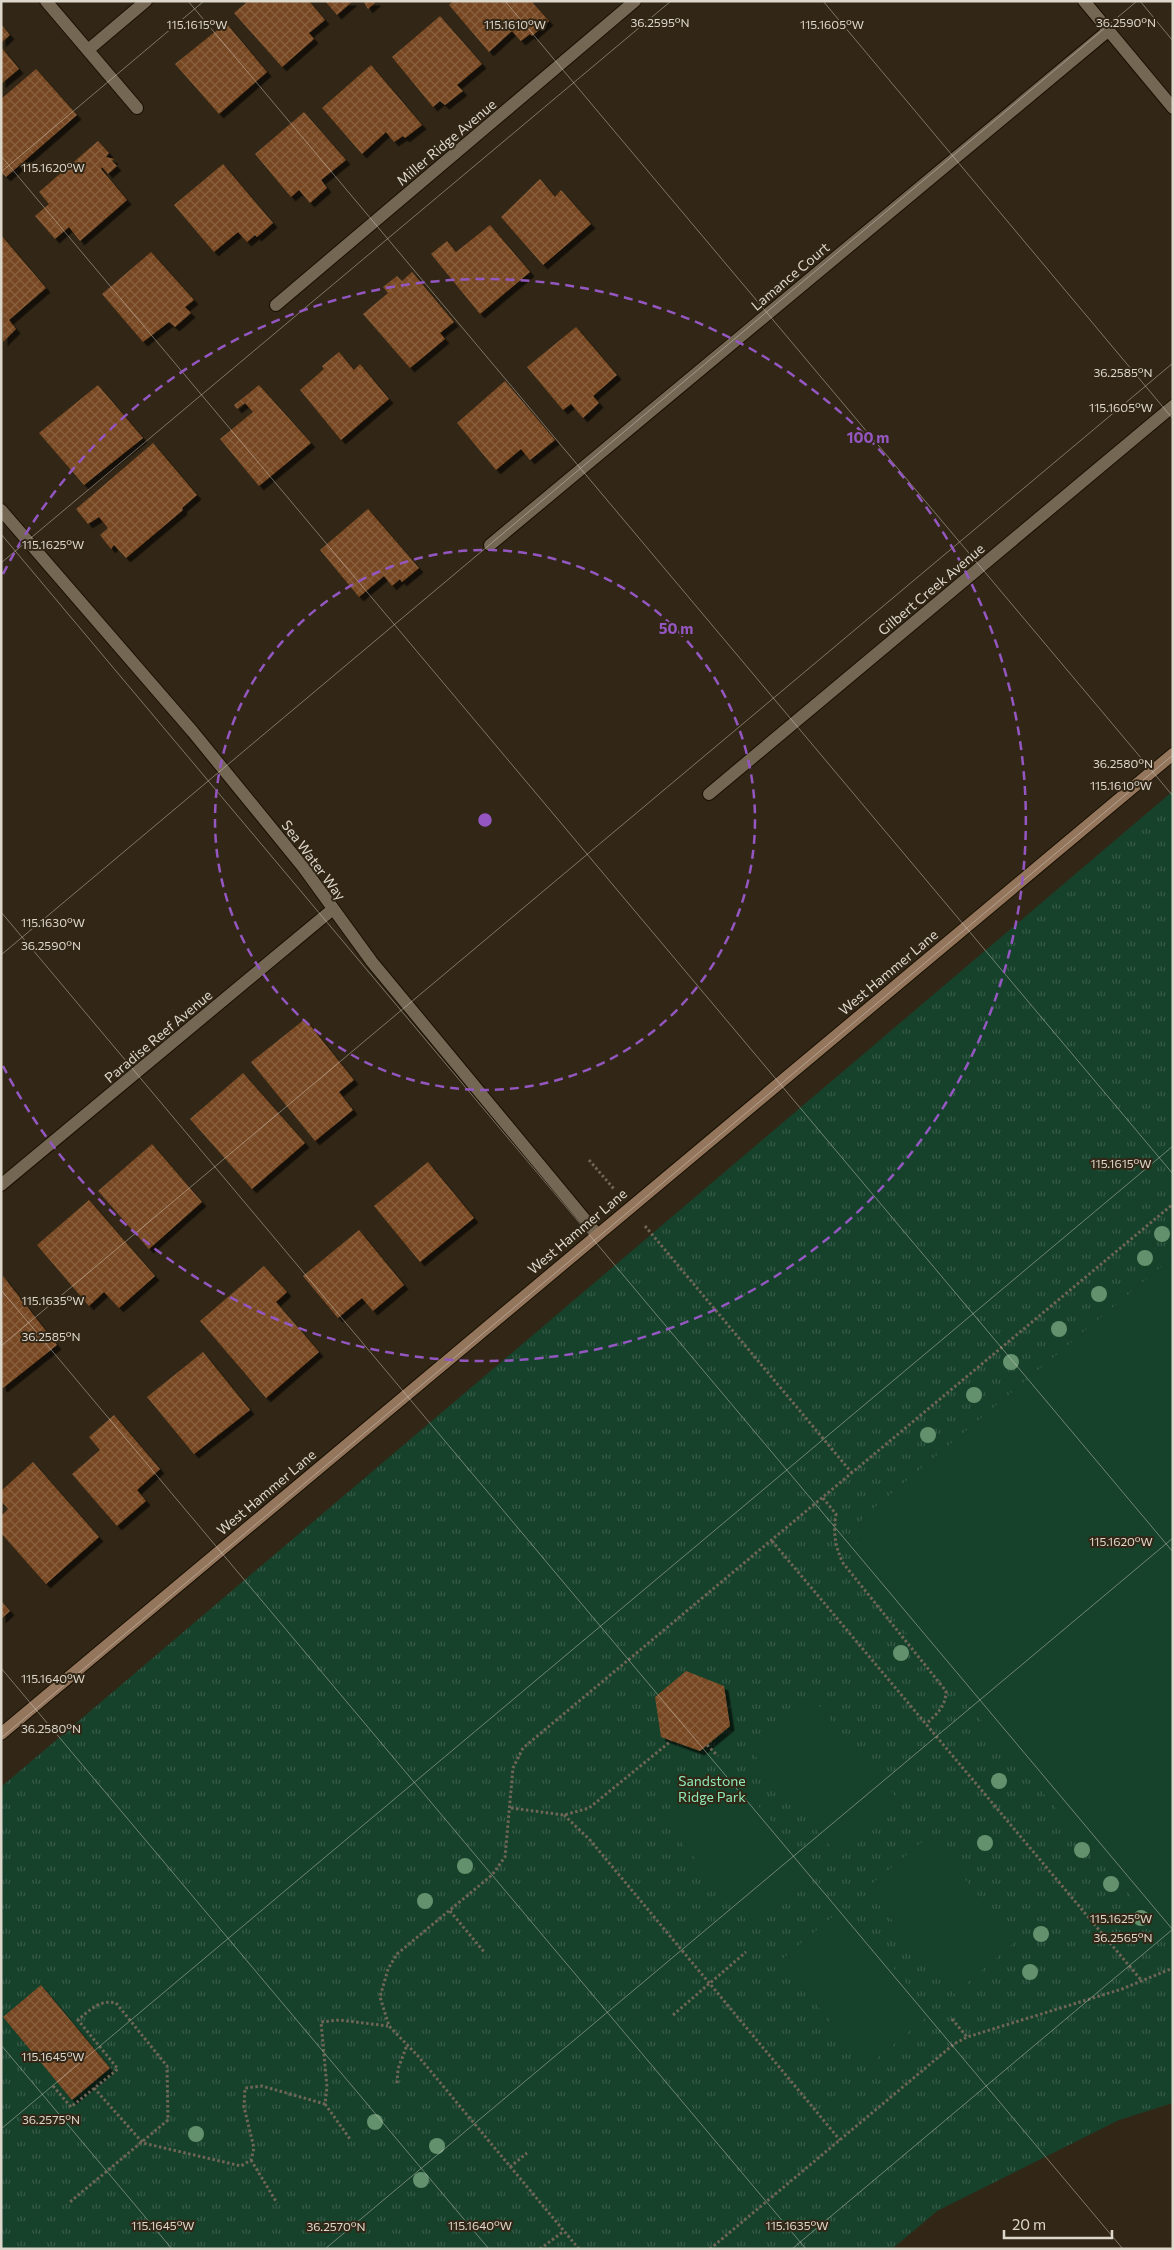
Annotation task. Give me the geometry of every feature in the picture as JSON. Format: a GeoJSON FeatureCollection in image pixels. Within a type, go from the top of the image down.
{"type":"FeatureCollection","features":[{"type":"Feature","properties":{"kind":"street"},"geometry":{"type":"LineString","coordinates":[[46,1],[137,108]]}},
{"type":"Feature","properties":{"kind":"street"},"geometry":{"type":"LineString","coordinates":[[88,50],[146,1]]}},
{"type":"Feature","properties":{"kind":"street","name":"Miller Ridge Avenue"},"geometry":{"type":"LineString","coordinates":[[276,305],[635,1]]}},
{"type":"Feature","properties":{"kind":"street"},"geometry":{"type":"LineString","coordinates":[[1084,1],[1173,108]]}},
{"type":"Feature","properties":{"kind":"street","name":"Lamance Court"},"geometry":{"type":"LineString","coordinates":[[490,546],[1109,30]]}},
{"type":"Feature","properties":{"kind":"street","name":"Gilbert Creek Avenue"},"geometry":{"type":"LineString","coordinates":[[709,794],[1173,406]]}},
{"type":"Feature","properties":{"kind":"street","name":"Sea Water Way"},"geometry":{"type":"LineString","coordinates":[[1,510],[193,732],[303,867],[372,962],[597,1234]]}},
{"type":"Feature","properties":{"kind":"street","name":"West Hammer Lane"},"geometry":{"type":"LineString","coordinates":[[1,1734],[1173,754]]}},
{"type":"Feature","properties":{"kind":"street","name":"Paradise Reef Avenue"},"geometry":{"type":"LineString","coordinates":[[1,1185],[333,909]]}},
{"type":"Feature","properties":{"kind":"path"},"geometry":{"type":"LineString","coordinates":[[579,2249],[389,2026],[380,1997],[388,1969],[397,1954],[492,1875],[505,1857],[513,1768],[524,1748],[1173,1204]]}},
{"type":"Feature","properties":{"kind":"path"},"geometry":{"type":"LineString","coordinates":[[650,1232],[852,1473]]}},
{"type":"Feature","properties":{"kind":"path"},"geometry":{"type":"LineString","coordinates":[[823,1498],[836,1514],[833,1531],[837,1550],[843,1563],[946,1691],[946,1701],[939,1712],[926,1724]]}},
{"type":"Feature","properties":{"kind":"path"},"geometry":{"type":"LineString","coordinates":[[772,1541],[1142,1981]]}},
{"type":"Feature","properties":{"kind":"path"},"geometry":{"type":"LineString","coordinates":[[510,1808],[564,1815],[589,1808],[671,1741]]}},
{"type":"Feature","properties":{"kind":"path"},"geometry":{"type":"LineString","coordinates":[[707,1745],[718,1756]]}},
{"type":"Feature","properties":{"kind":"path"},"geometry":{"type":"LineString","coordinates":[[564,1815],[590,1840],[840,2140]]}},
{"type":"Feature","properties":{"kind":"path"},"geometry":{"type":"LineString","coordinates":[[450,1911],[485,1953]]}},
{"type":"Feature","properties":{"kind":"path"},"geometry":{"type":"LineString","coordinates":[[674,2015],[746,1952]]}},
{"type":"Feature","properties":{"kind":"path"},"geometry":{"type":"LineString","coordinates":[[710,2249],[954,2044],[967,2037],[1122,1989],[1173,1968]]}},
{"type":"Feature","properties":{"kind":"path"},"geometry":{"type":"LineString","coordinates":[[53,2086],[71,2107],[118,2069],[78,2020],[99,2003],[109,2001],[116,2004],[167,2066],[168,2120],[143,2143],[70,2202]]}},
{"type":"Feature","properties":{"kind":"path"},"geometry":{"type":"LineString","coordinates":[[952,2019],[967,2037]]}},
{"type":"Feature","properties":{"kind":"path"},"geometry":{"type":"LineString","coordinates":[[325,2104],[327,2087],[320,2022],[339,2020],[389,2026]]}},
{"type":"Feature","properties":{"kind":"path"},"geometry":{"type":"LineString","coordinates":[[397,2083],[398,2069],[407,2045]]}},
{"type":"Feature","properties":{"kind":"path"},"geometry":{"type":"LineString","coordinates":[[276,2203],[251,2160],[254,2148],[244,2107],[246,2088],[262,2086],[325,2104],[350,2139]]}},
{"type":"Feature","properties":{"kind":"path"},"geometry":{"type":"LineString","coordinates":[[94,2088],[143,2143],[241,2166],[251,2160]]}},
{"type":"Feature","properties":{"kind":"path"},"geometry":{"type":"LineString","coordinates":[[510,2167],[528,2153]]}},
{"type":"Feature","properties":{"kind":"path"},"geometry":{"type":"LineString","coordinates":[[540,2249],[564,2231]]}},
{"type":"Feature","properties":{"kind":"green space","name":"Sandstone Ridge Park"},"geometry":{"type":"Polygon","coordinates":[[[1173,791],[1173,2103],[1119,2120],[937,2211],[892,2249],[1,2249],[1,1787],[1173,791]]]}},
{"type":"Feature","properties":{"kind":"green space"},"geometry":{"type":"Polygon","coordinates":[[[1173,1257],[1173,1921],[1160,1930],[853,1570],[862,1518],[1173,1257]]]}},
{"type":"Feature","properties":{"kind":"green space"},"geometry":{"type":"Polygon","coordinates":[[[814,1700],[902,1805],[840,1858],[752,1752],[814,1700]]]}},
{"type":"Feature","properties":{"kind":"green space"},"geometry":{"type":"Polygon","coordinates":[[[729,1771],[817,1876],[754,1929],[666,1824],[729,1771]]]}},
{"type":"Feature","properties":{"kind":"green space"},"geometry":{"type":"Polygon","coordinates":[[[929,1836],[1016,1941],[954,1994],[866,1889],[929,1836]]]}},
{"type":"Feature","properties":{"kind":"green space"},"geometry":{"type":"Polygon","coordinates":[[[843,1908],[931,2013],[868,2066],[780,1961],[843,1908]]]}},
{"type":"Feature","properties":{"kind":"building"},"geometry":{"type":"Polygon","coordinates":[[[248,1],[309,1],[325,20],[309,33],[314,39],[282,67],[234,13],[248,1]]]}},
{"type":"Feature","properties":{"kind":"building"},"geometry":{"type":"Polygon","coordinates":[[[325,1],[353,1],[337,15],[325,1]]]}},
{"type":"Feature","properties":{"kind":"building"},"geometry":{"type":"Polygon","coordinates":[[[363,1],[377,1],[368,9],[363,1]]]}},
{"type":"Feature","properties":{"kind":"building"},"geometry":{"type":"Polygon","coordinates":[[[453,1],[531,1],[549,21],[532,36],[530,34],[521,41],[512,31],[489,52],[449,5],[453,1]]]}},
{"type":"Feature","properties":{"kind":"building"},"geometry":{"type":"Polygon","coordinates":[[[440,16],[482,64],[457,85],[463,91],[445,105],[440,101],[433,107],[392,57],[440,16]]]}},
{"type":"Feature","properties":{"kind":"building"},"geometry":{"type":"Polygon","coordinates":[[[226,23],[267,72],[219,114],[175,64],[226,23]]]}},
{"type":"Feature","properties":{"kind":"building"},"geometry":{"type":"Polygon","coordinates":[[[1,24],[10,35],[1,43],[1,24]]]}},
{"type":"Feature","properties":{"kind":"building"},"geometry":{"type":"Polygon","coordinates":[[[1,47],[19,69],[1,84],[1,47]]]}},
{"type":"Feature","properties":{"kind":"building"},"geometry":{"type":"Polygon","coordinates":[[[371,65],[422,125],[405,138],[403,136],[394,142],[386,132],[362,154],[322,108],[371,65]]]}},
{"type":"Feature","properties":{"kind":"building"},"geometry":{"type":"Polygon","coordinates":[[[36,69],[77,115],[6,177],[1,172],[1,99],[36,69]]]}},
{"type":"Feature","properties":{"kind":"building"},"geometry":{"type":"Polygon","coordinates":[[[304,112],[346,160],[321,180],[327,188],[310,203],[299,190],[291,197],[255,154],[304,112]]]}},
{"type":"Feature","properties":{"kind":"building"},"geometry":{"type":"Polygon","coordinates":[[[98,141],[109,153],[106,157],[114,159],[112,161],[117,166],[108,174],[102,167],[101,169],[127,200],[80,241],[69,227],[55,239],[35,216],[49,204],[39,192],[98,141]]]}},
{"type":"Feature","properties":{"kind":"building"},"geometry":{"type":"Polygon","coordinates":[[[223,164],[273,223],[257,237],[255,235],[247,242],[238,232],[214,252],[174,205],[223,164]]]}},
{"type":"Feature","properties":{"kind":"building"},"geometry":{"type":"Polygon","coordinates":[[[540,179],[555,197],[561,190],[591,224],[543,265],[501,217],[540,179]]]}},
{"type":"Feature","properties":{"kind":"building"},"geometry":{"type":"Polygon","coordinates":[[[490,225],[530,272],[480,314],[431,254],[447,241],[456,252],[490,225]]]}},
{"type":"Feature","properties":{"kind":"building"},"geometry":{"type":"Polygon","coordinates":[[[1,235],[46,288],[9,320],[16,329],[3,342],[1,235]]]}},
{"type":"Feature","properties":{"kind":"building"},"geometry":{"type":"Polygon","coordinates":[[[151,252],[194,300],[185,307],[191,313],[175,327],[169,322],[143,342],[102,294],[151,252]]]}},
{"type":"Feature","properties":{"kind":"building"},"geometry":{"type":"Polygon","coordinates":[[[412,272],[454,322],[440,333],[445,339],[410,368],[363,314],[388,293],[383,287],[397,276],[402,281],[412,272]]]}},
{"type":"Feature","properties":{"kind":"building"},"geometry":{"type":"Polygon","coordinates":[[[576,327],[617,375],[593,396],[599,403],[583,418],[571,404],[563,410],[527,367],[576,327]]]}},
{"type":"Feature","properties":{"kind":"building"},"geometry":{"type":"Polygon","coordinates":[[[339,352],[354,370],[360,364],[389,399],[341,440],[300,390],[324,369],[322,366],[339,352]]]}},
{"type":"Feature","properties":{"kind":"building"},"geometry":{"type":"Polygon","coordinates":[[[505,381],[555,440],[530,460],[521,449],[496,470],[457,423],[505,381]]]}},
{"type":"Feature","properties":{"kind":"building"},"geometry":{"type":"Polygon","coordinates":[[[98,385],[143,438],[84,485],[39,433],[98,385]]]}},
{"type":"Feature","properties":{"kind":"building"},"geometry":{"type":"Polygon","coordinates":[[[259,385],[311,443],[259,486],[220,439],[253,412],[245,403],[237,409],[234,405],[259,385]]]}},
{"type":"Feature","properties":{"kind":"building"},"geometry":{"type":"Polygon","coordinates":[[[153,443],[197,495],[182,508],[183,510],[126,558],[114,545],[111,549],[100,535],[108,528],[99,517],[88,524],[76,509],[153,443]]]}},
{"type":"Feature","properties":{"kind":"building"},"geometry":{"type":"Polygon","coordinates":[[[368,509],[419,568],[402,582],[400,579],[392,586],[384,576],[359,597],[320,550],[368,509]]]}},
{"type":"Feature","properties":{"kind":"building"},"geometry":{"type":"Polygon","coordinates":[[[305,1019],[354,1080],[339,1092],[353,1110],[315,1141],[251,1062],[305,1019]]]}},
{"type":"Feature","properties":{"kind":"building"},"geometry":{"type":"Polygon","coordinates":[[[243,1073],[305,1143],[252,1189],[190,1119],[243,1073]]]}},
{"type":"Feature","properties":{"kind":"building"},"geometry":{"type":"Polygon","coordinates":[[[152,1144],[202,1202],[149,1249],[98,1191],[152,1144]]]}},
{"type":"Feature","properties":{"kind":"building"},"geometry":{"type":"Polygon","coordinates":[[[428,1162],[474,1218],[420,1262],[374,1206],[428,1162]]]}},
{"type":"Feature","properties":{"kind":"building"},"geometry":{"type":"Polygon","coordinates":[[[89,1200],[155,1276],[119,1308],[104,1292],[89,1306],[37,1245],[89,1200]]]}},
{"type":"Feature","properties":{"kind":"building"},"geometry":{"type":"Polygon","coordinates":[[[359,1230],[404,1285],[373,1311],[362,1298],[338,1318],[303,1276],[359,1230]]]}},
{"type":"Feature","properties":{"kind":"building"},"geometry":{"type":"Polygon","coordinates":[[[264,1266],[287,1292],[276,1302],[319,1352],[266,1398],[200,1321],[264,1266]]]}},
{"type":"Feature","properties":{"kind":"building"},"geometry":{"type":"Polygon","coordinates":[[[3,1276],[57,1345],[3,1388],[1,1386],[3,1276]]]}},
{"type":"Feature","properties":{"kind":"building"},"geometry":{"type":"Polygon","coordinates":[[[203,1352],[250,1410],[194,1454],[147,1397],[203,1352]]]}},
{"type":"Feature","properties":{"kind":"building"},"geometry":{"type":"Polygon","coordinates":[[[114,1415],[160,1469],[137,1490],[146,1501],[117,1526],[72,1474],[100,1450],[89,1437],[114,1415]]]}},
{"type":"Feature","properties":{"kind":"building"},"geometry":{"type":"Polygon","coordinates":[[[33,1462],[99,1537],[46,1584],[1,1533],[1,1516],[8,1509],[1,1501],[1,1491],[33,1462]]]}},
{"type":"Feature","properties":{"kind":"building"},"geometry":{"type":"Polygon","coordinates":[[[1,1601],[10,1611],[1,1619],[1,1601]]]}},
{"type":"Feature","properties":{"kind":"building"},"geometry":{"type":"Polygon","coordinates":[[[686,1671],[724,1686],[730,1726],[700,1751],[661,1737],[655,1697],[686,1671]]]}},
{"type":"Feature","properties":{"kind":"building"},"geometry":{"type":"Polygon","coordinates":[[[41,1985],[110,2068],[72,2100],[3,2017],[41,1985]]]}}]}
